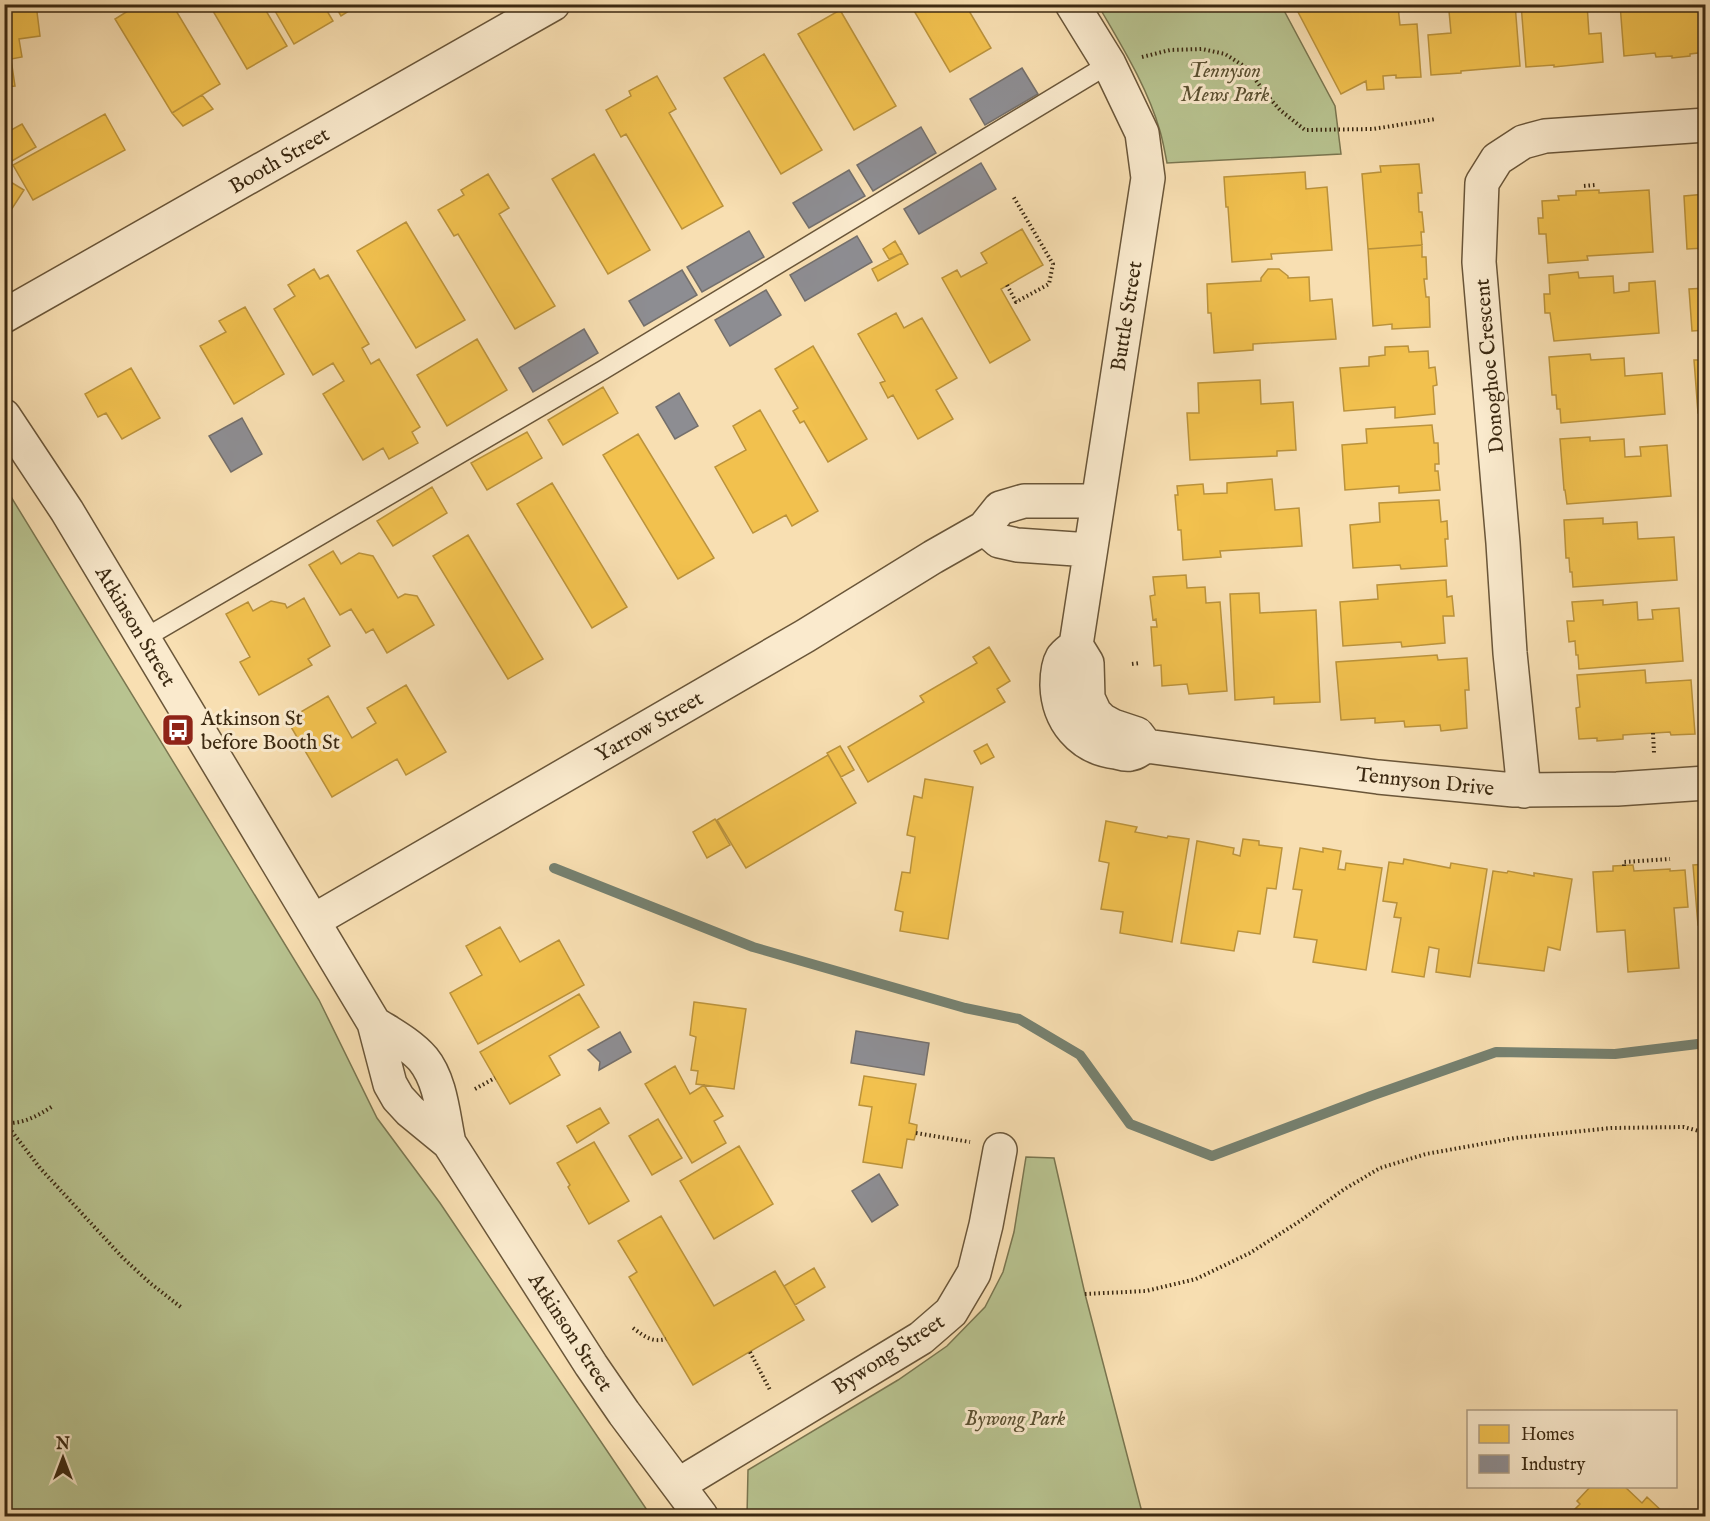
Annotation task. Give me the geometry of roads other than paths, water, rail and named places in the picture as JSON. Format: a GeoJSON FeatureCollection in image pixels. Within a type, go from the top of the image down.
{"type":"FeatureCollection","features":[{"type":"Feature","properties":{"kind":"street","name":"Booth Street"},"geometry":{"type":"LineString","coordinates":[[4,316],[553,4]]}},
{"type":"Feature","properties":{"kind":"street","name":"Buttle Street"},"geometry":{"type":"LineString","coordinates":[[1072,4],[1109,64],[1142,133],[1148,178],[1076,645]]}},
{"type":"Feature","properties":{"kind":"street","name":"Donoghoe Crescent"},"geometry":{"type":"LineString","coordinates":[[1524,791],[1511,664],[1479,262],[1482,183],[1497,159],[1523,142],[1535,138],[1706,125]]}},
{"type":"Feature","properties":{"kind":"street","name":"Atkinson Street"},"geometry":{"type":"LineString","coordinates":[[4,416],[67,511],[374,1023],[394,1092],[404,1105],[449,1143],[591,1365],[701,1516]]}},
{"type":"Feature","properties":{"kind":"street","name":"Yarrow Street"},"geometry":{"type":"LineString","coordinates":[[313,921],[805,636],[984,528],[1000,508],[1024,501],[1097,501]]}},
{"type":"Feature","properties":{"kind":"street"},"geometry":{"type":"LineString","coordinates":[[984,528],[999,542],[1090,550]]}},
{"type":"Feature","properties":{"kind":"street","name":"Tennyson Drive"},"geometry":{"type":"LineString","coordinates":[[1076,645],[1087,663],[1088,699],[1095,713],[1107,723],[1137,734],[1146,746],[1464,787],[1524,791],[1617,789],[1706,783]]}},
{"type":"Feature","properties":{"kind":"street","name":"Bywong Street"},"geometry":{"type":"LineString","coordinates":[[678,1485],[921,1338],[951,1312],[974,1273],[986,1225],[1000,1150]]}},
{"type":"Feature","properties":{"kind":"lane"},"geometry":{"type":"LineString","coordinates":[[143,639],[603,370],[1109,64]]}},
{"type":"Feature","properties":{"kind":"waterway"},"geometry":{"type":"LineString","coordinates":[[554,868],[753,947],[965,1008],[1019,1019],[1080,1055],[1130,1124],[1212,1156],[1496,1052],[1615,1054],[1706,1043]]}},
{"type":"Feature","properties":{"kind":"place","name":"Atkinson St before Booth St"},"geometry":{"type":"Point","coordinates":[178,730]}},
{"type":"Feature","properties":{"kind":"park label","name":"Tennyson Mews Park"},"geometry":{"type":"Point","coordinates":[1225,82]}},
{"type":"Feature","properties":{"kind":"park label","name":"Bywong Park"},"geometry":{"type":"Point","coordinates":[1015,1418]}}]}
